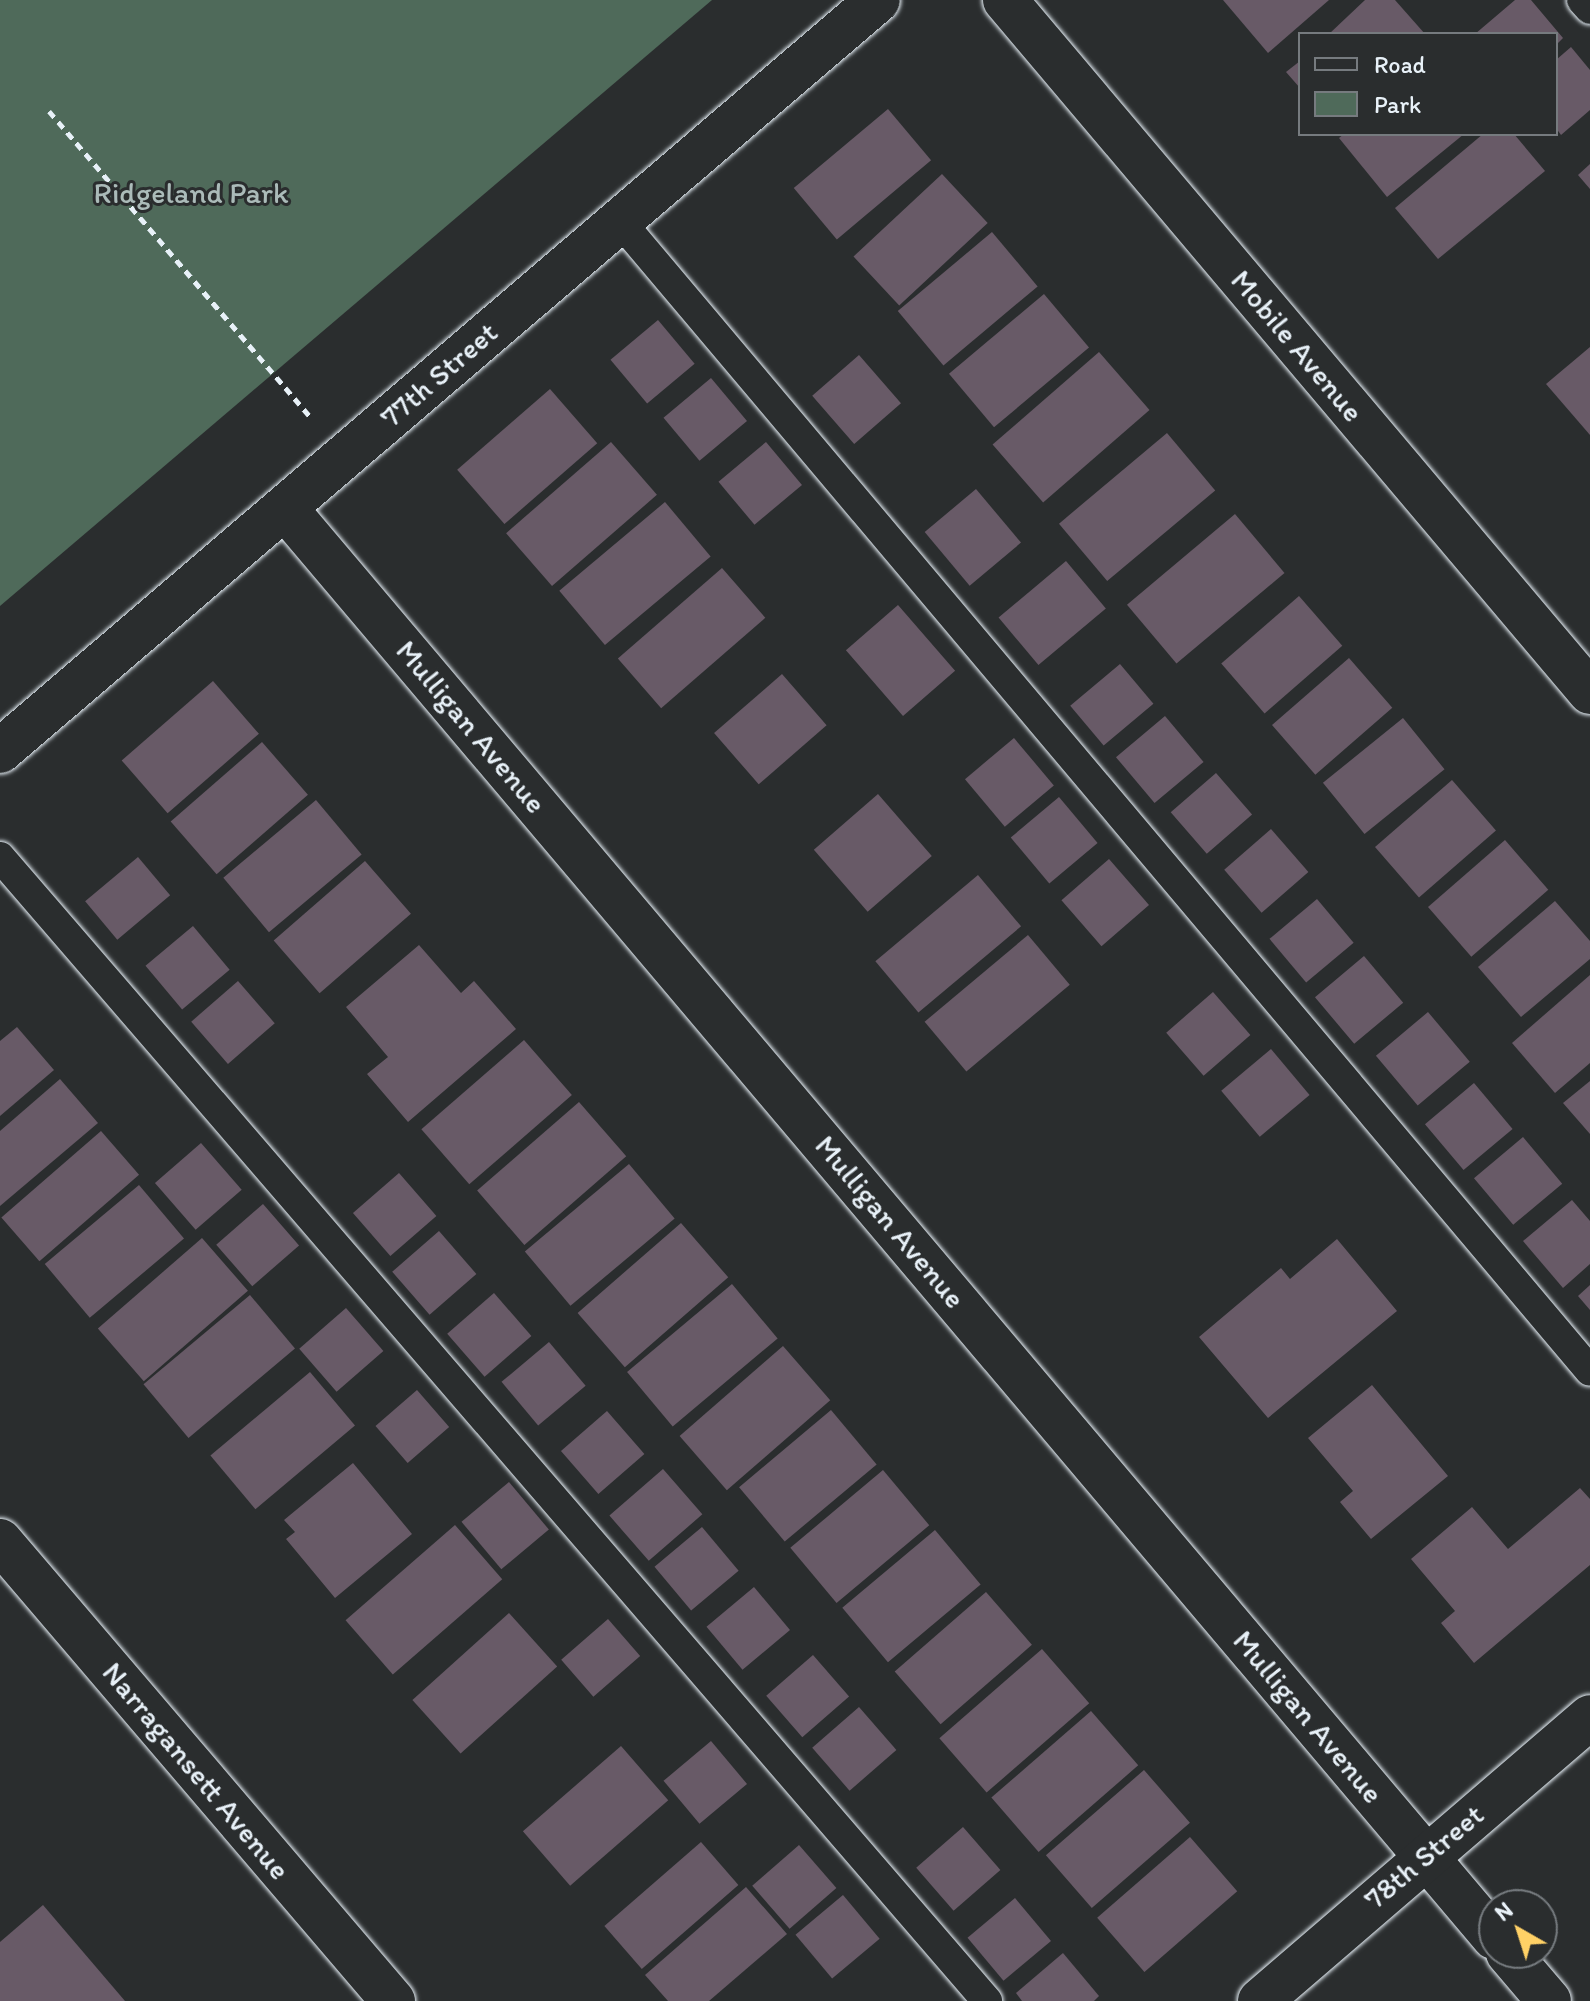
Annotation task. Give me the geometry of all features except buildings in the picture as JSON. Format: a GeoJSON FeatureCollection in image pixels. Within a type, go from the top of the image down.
{"type":"FeatureCollection","features":[{"type":"Feature","properties":{"kind":"street","name":"77th Street"},"geometry":{"type":"LineString","coordinates":[[0,751],[878,0]]}},
{"type":"Feature","properties":{"kind":"street","name":"Mobile Avenue"},"geometry":{"type":"LineString","coordinates":[[1005,0],[1590,692]]}},
{"type":"Feature","properties":{"kind":"street","name":"Mulligan Avenue"},"geometry":{"type":"LineString","coordinates":[[285,508],[1478,1918]]}},
{"type":"Feature","properties":{"kind":"street","name":"Narragansett Avenue"},"geometry":{"type":"LineString","coordinates":[[0,1541],[393,2001]]}},
{"type":"Feature","properties":{"kind":"street","name":"78th Street"},"geometry":{"type":"LineString","coordinates":[[1260,2001],[1590,1717]]}},
{"type":"Feature","properties":{"kind":"street"},"geometry":{"type":"LineString","coordinates":[[1522,1969],[1549,2001]]}},
{"type":"Feature","properties":{"kind":"lane"},"geometry":{"type":"LineString","coordinates":[[1582,0],[1590,9]]}},
{"type":"Feature","properties":{"kind":"lane"},"geometry":{"type":"LineString","coordinates":[[620,221],[1590,1371]]}},
{"type":"Feature","properties":{"kind":"lane"},"geometry":{"type":"LineString","coordinates":[[0,857],[987,2001]]}},
{"type":"Feature","properties":{"kind":"path"},"geometry":{"type":"LineString","coordinates":[[49,111],[313,421]]}},
{"type":"Feature","properties":{"kind":"green space","name":"Ridgeland Park"},"geometry":{"type":"Polygon","coordinates":[[[0,0],[712,0],[0,606],[0,0]]]}}]}
